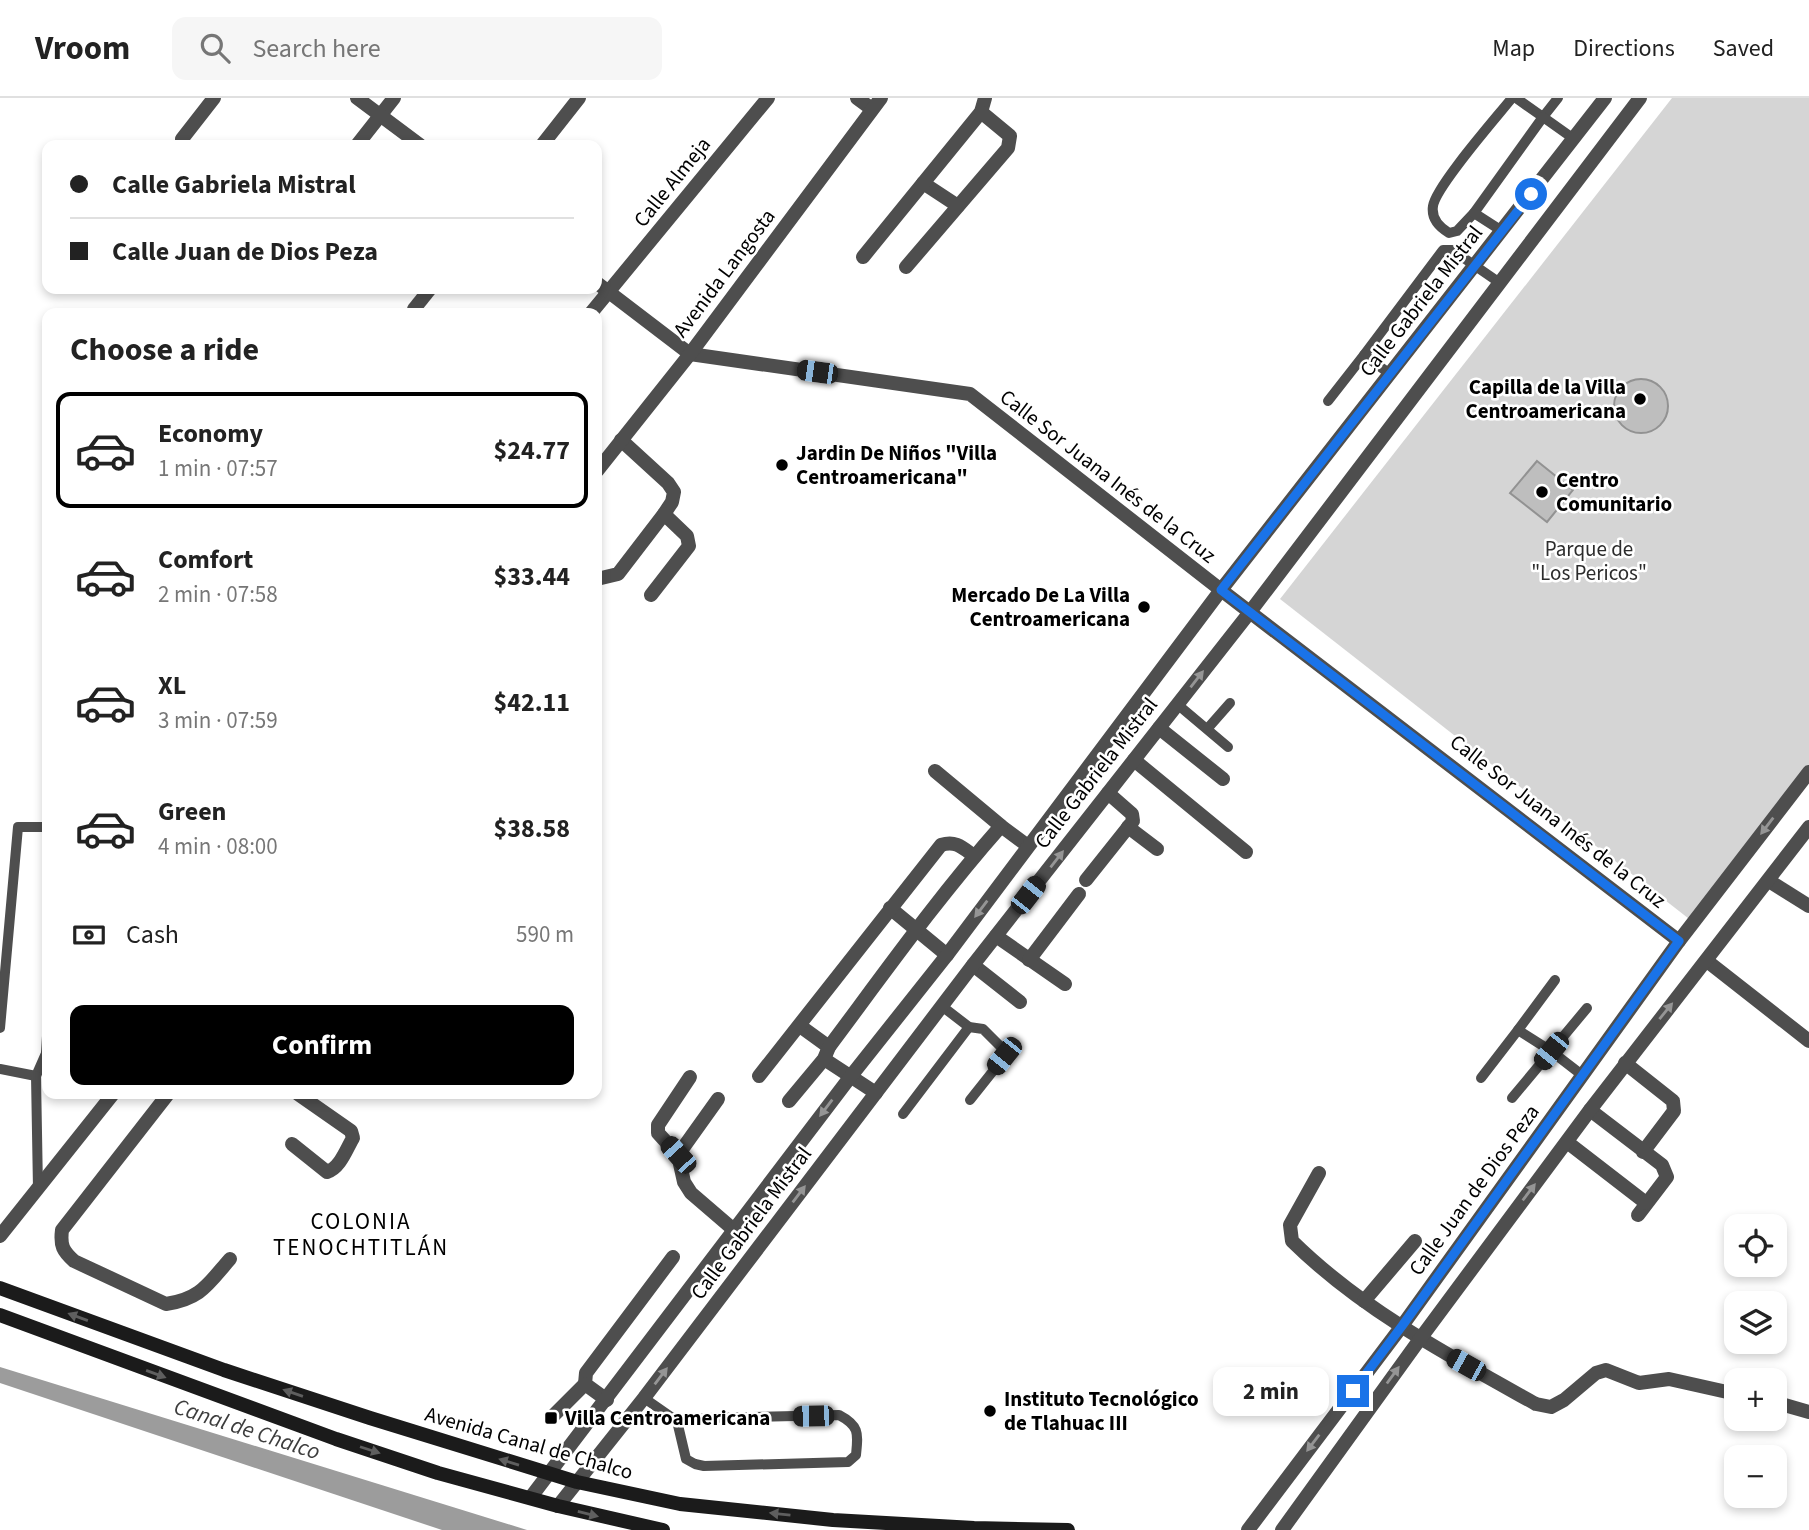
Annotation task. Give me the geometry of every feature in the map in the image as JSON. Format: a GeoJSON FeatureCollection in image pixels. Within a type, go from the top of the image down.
{"type":"FeatureCollection","features":[{"type":"Feature","properties":{"kind":"main road","name":"Avenida Canal de Chalco"},"geometry":{"type":"LineString","coordinates":[[0,1288],[224,1370],[577,1482],[680,1504],[832,1520],[1068,1530]]}},
{"type":"Feature","properties":{"kind":"main road"},"geometry":{"type":"LineString","coordinates":[[0,1315],[336,1439],[438,1473],[558,1506],[663,1530]]}},
{"type":"Feature","properties":{"kind":"street"},"geometry":{"type":"LineString","coordinates":[[182,139],[215,98]]}},
{"type":"Feature","properties":{"kind":"street"},"geometry":{"type":"LineString","coordinates":[[357,98],[414,140]]}},
{"type":"Feature","properties":{"kind":"street"},"geometry":{"type":"LineString","coordinates":[[361,140],[394,98]]}},
{"type":"Feature","properties":{"kind":"street"},"geometry":{"type":"LineString","coordinates":[[546,140],[579,98]]}},
{"type":"Feature","properties":{"kind":"street","name":"Calle Almeja"},"geometry":{"type":"LineString","coordinates":[[603,288],[768,98]]}},
{"type":"Feature","properties":{"kind":"street"},"geometry":{"type":"LineString","coordinates":[[858,98],[877,104]]}},
{"type":"Feature","properties":{"kind":"street","name":"Calle Gabriela Mistral"},"geometry":{"type":"LineString","coordinates":[[531,1497],[851,1076],[947,955],[1221,590],[1605,98]]}},
{"type":"Feature","properties":{"kind":"street","name":"Calle Gabriela Mistral"},"geometry":{"type":"LineString","coordinates":[[558,1506],[644,1398],[973,965],[1250,611],[1640,98]]}},
{"type":"Feature","properties":{"kind":"street","name":"Avenida Langosta"},"geometry":{"type":"LineString","coordinates":[[602,465],[690,354],[877,104]]}},
{"type":"Feature","properties":{"kind":"street"},"geometry":{"type":"LineString","coordinates":[[863,257],[983,105],[1010,136],[1008,148],[906,267]]}},
{"type":"Feature","properties":{"kind":"street"},"geometry":{"type":"LineString","coordinates":[[923,183],[958,206]]}},
{"type":"Feature","properties":{"kind":"street"},"geometry":{"type":"LineString","coordinates":[[603,288],[690,354]]}},
{"type":"Feature","properties":{"kind":"street"},"geometry":{"type":"LineString","coordinates":[[415,308],[426,294]]}},
{"type":"Feature","properties":{"kind":"street","name":"Calle Sor Juana Inés de la Cruz"},"geometry":{"type":"LineString","coordinates":[[690,354],[970,394],[1679,941]]}},
{"type":"Feature","properties":{"kind":"street"},"geometry":{"type":"LineString","coordinates":[[602,578],[618,573],[664,514],[672,502],[674,492],[668,483],[621,440]]}},
{"type":"Feature","properties":{"kind":"street"},"geometry":{"type":"LineString","coordinates":[[651,595],[689,546],[687,536],[664,514]]}},
{"type":"Feature","properties":{"kind":"street"},"geometry":{"type":"LineString","coordinates":[[1160,728],[1223,779]]}},
{"type":"Feature","properties":{"kind":"street"},"geometry":{"type":"LineString","coordinates":[[1134,760],[1246,852]]}},
{"type":"Feature","properties":{"kind":"street"},"geometry":{"type":"LineString","coordinates":[[935,771],[1028,846]]}},
{"type":"Feature","properties":{"kind":"street","name":"Calle Juan de Dios Peza"},"geometry":{"type":"LineString","coordinates":[[1248,1530],[1402,1326],[1679,941],[1809,772]]}},
{"type":"Feature","properties":{"kind":"street"},"geometry":{"type":"LineString","coordinates":[[1086,880],[1133,821],[1132,814],[1108,793]]}},
{"type":"Feature","properties":{"kind":"street"},"geometry":{"type":"LineString","coordinates":[[789,1101],[916,931],[974,856],[1001,826]]}},
{"type":"Feature","properties":{"kind":"street"},"geometry":{"type":"LineString","coordinates":[[1128,827],[1157,849]]}},
{"type":"Feature","properties":{"kind":"street"},"geometry":{"type":"LineString","coordinates":[[1282,1530],[1625,1063],[1809,827]]}},
{"type":"Feature","properties":{"kind":"street"},"geometry":{"type":"LineString","coordinates":[[759,1076],[941,845],[956,843],[974,856]]}},
{"type":"Feature","properties":{"kind":"street"},"geometry":{"type":"LineString","coordinates":[[1769,881],[1809,906]]}},
{"type":"Feature","properties":{"kind":"street"},"geometry":{"type":"LineString","coordinates":[[1029,960],[1079,894]]}},
{"type":"Feature","properties":{"kind":"street"},"geometry":{"type":"LineString","coordinates":[[890,908],[947,955]]}},
{"type":"Feature","properties":{"kind":"street"},"geometry":{"type":"LineString","coordinates":[[996,936],[1065,984]]}},
{"type":"Feature","properties":{"kind":"street"},"geometry":{"type":"LineString","coordinates":[[1707,961],[1809,1041]]}},
{"type":"Feature","properties":{"kind":"street"},"geometry":{"type":"LineString","coordinates":[[973,965],[1020,1002]]}},
{"type":"Feature","properties":{"kind":"street"},"geometry":{"type":"LineString","coordinates":[[800,1026],[851,1076],[876,1093]]}},
{"type":"Feature","properties":{"kind":"street"},"geometry":{"type":"LineString","coordinates":[[1625,1063],[1673,1101],[1674,1111],[1643,1152]]}},
{"type":"Feature","properties":{"kind":"street"},"geometry":{"type":"LineString","coordinates":[[690,1077],[658,1125],[658,1133],[678,1155],[684,1182],[691,1193],[734,1230]]}},
{"type":"Feature","properties":{"kind":"street"},"geometry":{"type":"LineString","coordinates":[[0,1236],[109,1099]]}},
{"type":"Feature","properties":{"kind":"street"},"geometry":{"type":"LineString","coordinates":[[164,1099],[62,1230],[60,1242],[63,1250],[74,1261],[166,1304],[200,1294],[230,1259]]}},
{"type":"Feature","properties":{"kind":"street"},"geometry":{"type":"LineString","coordinates":[[292,1144],[327,1172],[338,1165],[353,1138],[351,1131],[305,1099]]}},
{"type":"Feature","properties":{"kind":"street"},"geometry":{"type":"LineString","coordinates":[[678,1155],[718,1099]]}},
{"type":"Feature","properties":{"kind":"street"},"geometry":{"type":"LineString","coordinates":[[1567,1142],[1642,1209],[1667,1177],[1662,1165],[1590,1110]]}},
{"type":"Feature","properties":{"kind":"street"},"geometry":{"type":"LineString","coordinates":[[1319,1173],[1290,1226],[1292,1241],[1364,1301],[1420,1339],[1536,1404],[1551,1407],[1597,1373],[1606,1370],[1639,1383],[1669,1379],[1724,1391]]}},
{"type":"Feature","properties":{"kind":"street"},"geometry":{"type":"LineString","coordinates":[[1364,1301],[1415,1241]]}},
{"type":"Feature","properties":{"kind":"street"},"geometry":{"type":"LineString","coordinates":[[551,1419],[585,1384],[586,1373],[673,1257]]}},
{"type":"Feature","properties":{"kind":"street"},"geometry":{"type":"LineString","coordinates":[[585,1384],[607,1400]]}},
{"type":"Feature","properties":{"kind":"street"},"geometry":{"type":"LineString","coordinates":[[1787,1406],[1809,1412]]}},
{"type":"Feature","properties":{"kind":"lane"},"geometry":{"type":"LineString","coordinates":[[1558,98],[1543,117],[1474,213],[1457,231],[1449,233],[1439,227],[1434,218],[1433,205],[1444,183],[1514,98],[1543,117],[1574,139]]}},
{"type":"Feature","properties":{"kind":"lane"},"geometry":{"type":"LineString","coordinates":[[1474,213],[1502,231]]}},
{"type":"Feature","properties":{"kind":"lane"},"geometry":{"type":"LineString","coordinates":[[1328,401],[1443,250],[1452,250],[1500,283]]}},
{"type":"Feature","properties":{"kind":"lane"},"geometry":{"type":"LineString","coordinates":[[1364,355],[1390,374]]}},
{"type":"Feature","properties":{"kind":"lane"},"geometry":{"type":"LineString","coordinates":[[1208,728],[1230,703]]}},
{"type":"Feature","properties":{"kind":"lane"},"geometry":{"type":"LineString","coordinates":[[1177,704],[1228,747]]}},
{"type":"Feature","properties":{"kind":"lane"},"geometry":{"type":"LineString","coordinates":[[0,1028],[18,827],[42,827]]}},
{"type":"Feature","properties":{"kind":"lane"},"geometry":{"type":"LineString","coordinates":[[1481,1078],[1555,980]]}},
{"type":"Feature","properties":{"kind":"lane"},"geometry":{"type":"LineString","coordinates":[[943,1007],[969,1027],[983,1029],[1002,1048],[1004,1056],[970,1100]]}},
{"type":"Feature","properties":{"kind":"lane"},"geometry":{"type":"LineString","coordinates":[[1512,1098],[1587,1007]]}},
{"type":"Feature","properties":{"kind":"lane"},"geometry":{"type":"LineString","coordinates":[[903,1114],[969,1027]]}},
{"type":"Feature","properties":{"kind":"lane"},"geometry":{"type":"LineString","coordinates":[[1518,1030],[1582,1075]]}},
{"type":"Feature","properties":{"kind":"lane"},"geometry":{"type":"LineString","coordinates":[[38,1189],[36,1076],[42,1063]]}},
{"type":"Feature","properties":{"kind":"lane"},"geometry":{"type":"LineString","coordinates":[[0,1069],[36,1076]]}},
{"type":"Feature","properties":{"kind":"lane"},"geometry":{"type":"LineString","coordinates":[[644,1398],[677,1421],[687,1459],[704,1466],[848,1462],[856,1455],[858,1436],[852,1422],[839,1415],[677,1421]]}},
{"type":"Feature","properties":{"kind":"green space","name":"Parque de \"Los Pericos\""},"geometry":{"type":"Polygon","coordinates":[[[1672,98],[1809,98],[1809,771],[1693,922],[1280,599],[1672,98]]]}},
{"type":"Feature","properties":{"kind":"shaded area"},"geometry":{"type":"Polygon","coordinates":[[[0,1367],[527,1530],[442,1530],[0,1383],[0,1367]]]}},
{"type":"Feature","properties":{"kind":"building"},"geometry":{"type":"Polygon","coordinates":[[[1641,379],[1660,387],[1668,406],[1660,425],[1641,433],[1622,425],[1614,406],[1622,387],[1641,379]]]}},
{"type":"Feature","properties":{"kind":"building","name":"Centro Comunitario"},"geometry":{"type":"Polygon","coordinates":[[[1537,461],[1573,490],[1547,522],[1510,493],[1537,461]]]}},
{"type":"Feature","properties":{"kind":"place","name":"Capilla de la Villa Centroamericana"},"geometry":{"type":"Point","coordinates":[1640,399]}},
{"type":"Feature","properties":{"kind":"place","name":"Jardin De Niños \"Villa Centroamericana\""},"geometry":{"type":"Point","coordinates":[782,465]}},
{"type":"Feature","properties":{"kind":"place","name":"Centro Comunitario"},"geometry":{"type":"Point","coordinates":[1542,492]}},
{"type":"Feature","properties":{"kind":"place","name":"Mercado De La Villa Centroamericana"},"geometry":{"type":"Point","coordinates":[1144,607]}},
{"type":"Feature","properties":{"kind":"place","name":"Instituto Tecnológico de Tlahuac III"},"geometry":{"type":"Point","coordinates":[990,1411]}},
{"type":"Feature","properties":{"kind":"place","name":"Villa Centroamericana"},"geometry":{"type":"Point","coordinates":[551,1418]}},
{"type":"Feature","properties":{"kind":"district","name":"COLONIA TENOCHTITLÁN"},"geometry":{"type":"Point","coordinates":[361,1234]}},
{"type":"Feature","properties":{"kind":"route"},"geometry":{"type":"LineString","coordinates":[[1353,1391],[1679,941],[1221,590],[1531,194]]}},
{"type":"Feature","properties":{"kind":"water label","name":"Canal de Chalco"},"geometry":{"type":"Point","coordinates":[247,1429]}}]}
